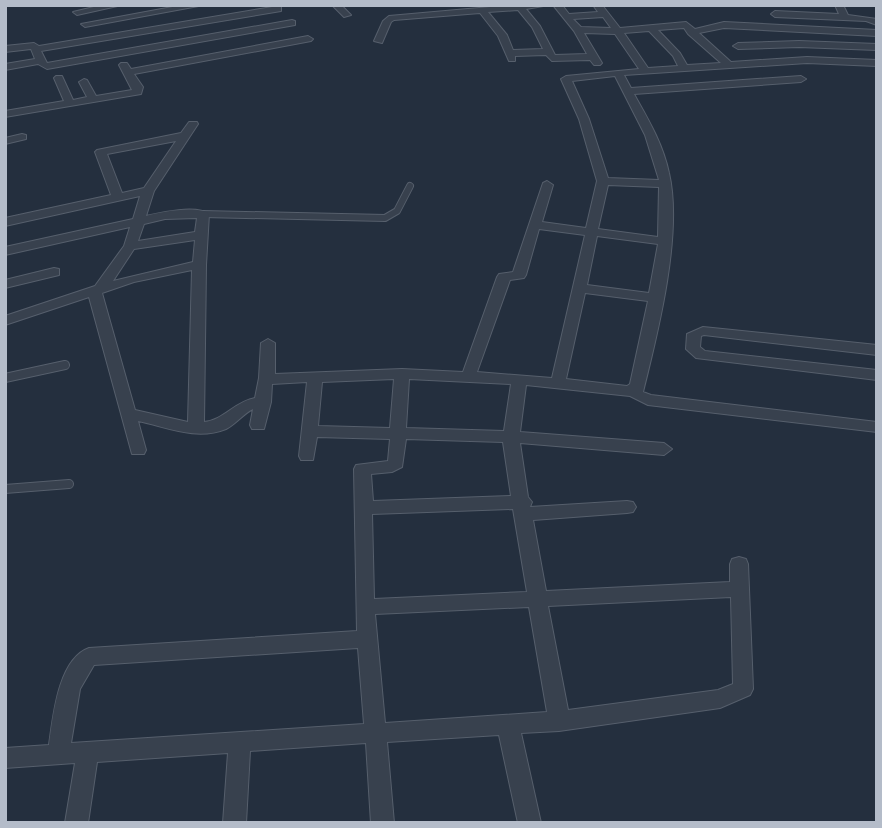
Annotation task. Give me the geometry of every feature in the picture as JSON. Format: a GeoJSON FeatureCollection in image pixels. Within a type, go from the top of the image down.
{"type":"FeatureCollection","features":[{"type":"Feature","properties":{"kind":"street"},"geometry":{"type":"LineString","coordinates":[[94,40],[76,8],[118,5]]}},
{"type":"Feature","properties":{"kind":"street"},"geometry":{"type":"LineString","coordinates":[[85,24],[158,8],[200,5]]}},
{"type":"Feature","properties":{"kind":"street"},"geometry":{"type":"LineString","coordinates":[[336,5],[347,15]]}},
{"type":"Feature","properties":{"kind":"street"},"geometry":{"type":"LineString","coordinates":[[379,41],[387,21],[392,18],[545,5]]}},
{"type":"Feature","properties":{"kind":"street"},"geometry":{"type":"LineString","coordinates":[[557,5],[578,30],[593,57],[628,90],[651,135],[665,184],[663,241],[635,390],[637,395],[648,400],[877,427]]}},
{"type":"Feature","properties":{"kind":"street"},"geometry":{"type":"LineString","coordinates":[[597,5],[645,71]]}},
{"type":"Feature","properties":{"kind":"street"},"geometry":{"type":"LineString","coordinates":[[807,5],[839,6],[846,17]]}},
{"type":"Feature","properties":{"kind":"street"},"geometry":{"type":"LineString","coordinates":[[37,49],[276,7],[312,43],[171,68],[128,72]]}},
{"type":"Feature","properties":{"kind":"street"},"geometry":{"type":"LineString","coordinates":[[520,7],[536,26],[553,59],[593,57]]}},
{"type":"Feature","properties":{"kind":"street"},"geometry":{"type":"LineString","coordinates":[[482,10],[502,35],[511,56],[549,52]]}},
{"type":"Feature","properties":{"kind":"street"},"geometry":{"type":"LineString","coordinates":[[775,14],[867,18],[877,22]]}},
{"type":"Feature","properties":{"kind":"street"},"geometry":{"type":"LineString","coordinates":[[567,17],[605,15]]}},
{"type":"Feature","properties":{"kind":"street"},"geometry":{"type":"LineString","coordinates":[[5,49],[31,45],[37,49],[41,61],[47,66],[292,23]]}},
{"type":"Feature","properties":{"kind":"street"},"geometry":{"type":"LineString","coordinates":[[578,30],[618,31],[686,25],[724,25],[877,33]]}},
{"type":"Feature","properties":{"kind":"street"},"geometry":{"type":"LineString","coordinates":[[686,25],[729,65]]}},
{"type":"Feature","properties":{"kind":"street"},"geometry":{"type":"LineString","coordinates":[[724,25],[754,63]]}},
{"type":"Feature","properties":{"kind":"street"},"geometry":{"type":"LineString","coordinates":[[651,28],[677,55],[684,68]]}},
{"type":"Feature","properties":{"kind":"street"},"geometry":{"type":"LineString","coordinates":[[738,46],[799,44],[877,47]]}},
{"type":"Feature","properties":{"kind":"street"},"geometry":{"type":"LineString","coordinates":[[5,114],[137,92],[138,87],[117,54]]}},
{"type":"Feature","properties":{"kind":"street"},"geometry":{"type":"LineString","coordinates":[[5,67],[41,61]]}},
{"type":"Feature","properties":{"kind":"street"},"geometry":{"type":"LineString","coordinates":[[628,90],[804,82],[784,61]]}},
{"type":"Feature","properties":{"kind":"street"},"geometry":{"type":"LineString","coordinates":[[558,383],[578,288],[594,233],[603,181],[584,119],[566,79],[611,73],[784,61],[877,63]]}},
{"type":"Feature","properties":{"kind":"street"},"geometry":{"type":"LineString","coordinates":[[59,78],[70,104]]}},
{"type":"Feature","properties":{"kind":"street"},"geometry":{"type":"LineString","coordinates":[[84,82],[93,100]]}},
{"type":"Feature","properties":{"kind":"street"},"geometry":{"type":"LineString","coordinates":[[97,289],[130,246],[148,191],[193,124]]}},
{"type":"Feature","properties":{"kind":"street"},"geometry":{"type":"LineString","coordinates":[[5,141],[22,136]]}},
{"type":"Feature","properties":{"kind":"street"},"geometry":{"type":"LineString","coordinates":[[118,198],[101,152],[185,136]]}},
{"type":"Feature","properties":{"kind":"street"},"geometry":{"type":"LineString","coordinates":[[603,181],[665,184]]}},
{"type":"Feature","properties":{"kind":"street"},"geometry":{"type":"LineString","coordinates":[[469,375],[504,278],[519,275],[547,185]]}},
{"type":"Feature","properties":{"kind":"street"},"geometry":{"type":"LineString","coordinates":[[5,222],[148,191]]}},
{"type":"Feature","properties":{"kind":"street"},"geometry":{"type":"LineString","coordinates":[[5,251],[165,215],[203,214],[199,265],[196,428]]}},
{"type":"Feature","properties":{"kind":"street"},"geometry":{"type":"LineString","coordinates":[[535,225],[663,241]]}},
{"type":"Feature","properties":{"kind":"street"},"geometry":{"type":"LineString","coordinates":[[130,246],[201,235]]}},
{"type":"Feature","properties":{"kind":"street"},"geometry":{"type":"LineString","coordinates":[[5,321],[131,279],[199,265]]}},
{"type":"Feature","properties":{"kind":"street"},"geometry":{"type":"LineString","coordinates":[[5,284],[54,272]]}},
{"type":"Feature","properties":{"kind":"street"},"geometry":{"type":"LineString","coordinates":[[578,288],[654,298]]}},
{"type":"Feature","properties":{"kind":"street"},"geometry":{"type":"LineString","coordinates":[[97,289],[138,450]]}},
{"type":"Feature","properties":{"kind":"street"},"geometry":{"type":"LineString","coordinates":[[877,350],[703,331],[694,334],[693,349],[701,355],[877,375]]}},
{"type":"Feature","properties":{"kind":"street"},"geometry":{"type":"LineString","coordinates":[[258,425],[267,379],[268,343]]}},
{"type":"Feature","properties":{"kind":"street"},"geometry":{"type":"LineString","coordinates":[[383,823],[378,734],[367,639],[362,469],[394,464],[402,374]]}},
{"type":"Feature","properties":{"kind":"street"},"geometry":{"type":"LineString","coordinates":[[267,379],[402,374],[469,375],[635,390]]}},
{"type":"Feature","properties":{"kind":"street"},"geometry":{"type":"LineString","coordinates":[[307,456],[315,377]]}},
{"type":"Feature","properties":{"kind":"street"},"geometry":{"type":"LineString","coordinates":[[519,379],[511,437],[559,721]]}},
{"type":"Feature","properties":{"kind":"street"},"geometry":{"type":"LineString","coordinates":[[129,415],[196,428],[222,425],[245,404],[263,402]]}},
{"type":"Feature","properties":{"kind":"street"},"geometry":{"type":"LineString","coordinates":[[309,430],[511,437],[664,449]]}},
{"type":"Feature","properties":{"kind":"street"},"geometry":{"type":"LineString","coordinates":[[365,509],[627,507]]}},
{"type":"Feature","properties":{"kind":"street"},"geometry":{"type":"LineString","coordinates":[[5,758],[559,721],[720,699],[737,694],[743,689],[739,564]]}},
{"type":"Feature","properties":{"kind":"street"},"geometry":{"type":"LineString","coordinates":[[367,607],[740,589]]}},
{"type":"Feature","properties":{"kind":"street"},"geometry":{"type":"LineString","coordinates":[[58,755],[73,677],[89,657],[367,639]]}},
{"type":"Feature","properties":{"kind":"street"},"geometry":{"type":"LineString","coordinates":[[508,725],[530,823]]}},
{"type":"Feature","properties":{"kind":"street"},"geometry":{"type":"LineString","coordinates":[[234,823],[240,742]]}},
{"type":"Feature","properties":{"kind":"street"},"geometry":{"type":"LineString","coordinates":[[76,823],[88,753]]}},
{"type":"Feature","properties":{"kind":"lane"},"geometry":{"type":"LineString","coordinates":[[203,214],[385,218],[397,211],[410,186]]}},
{"type":"Feature","properties":{"kind":"lane"},"geometry":{"type":"LineString","coordinates":[[5,378],[65,365]]}},
{"type":"Feature","properties":{"kind":"lane"},"geometry":{"type":"LineString","coordinates":[[5,489],[69,484]]}}]}
